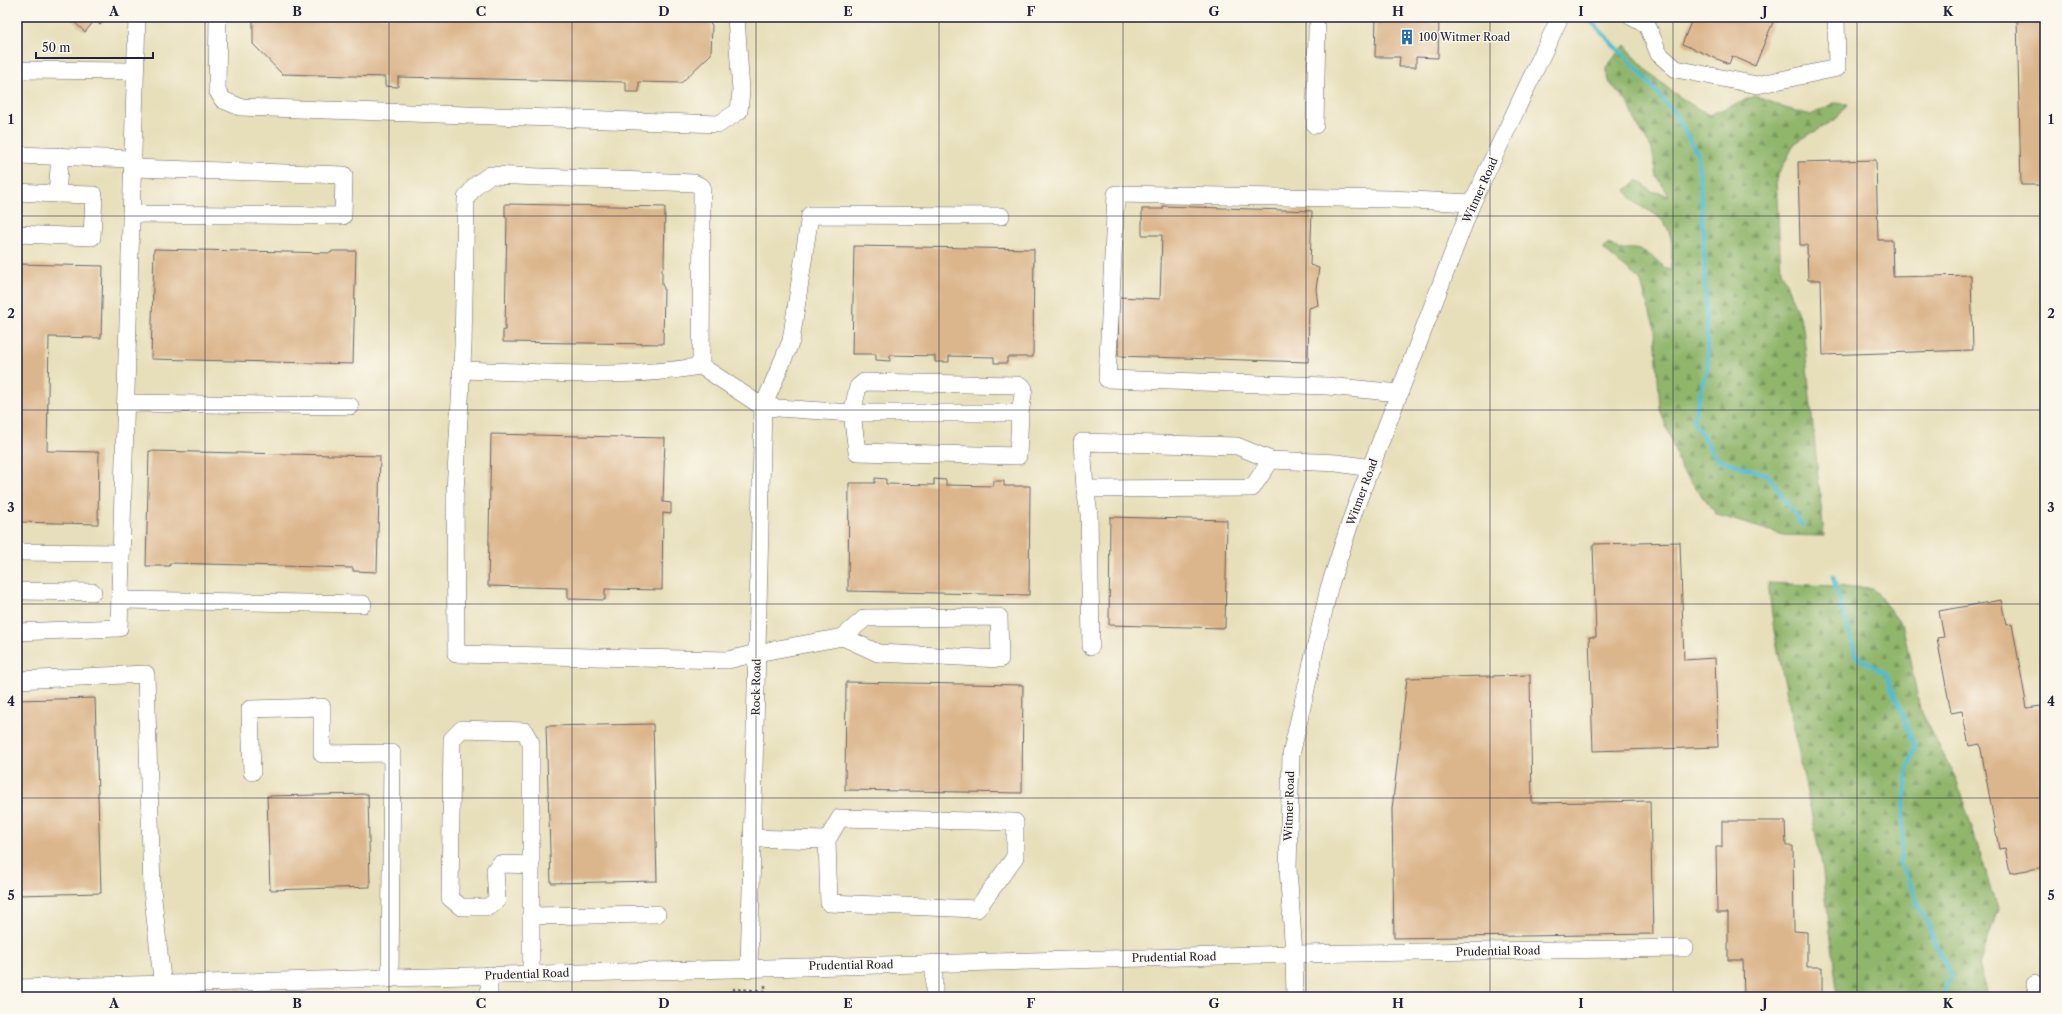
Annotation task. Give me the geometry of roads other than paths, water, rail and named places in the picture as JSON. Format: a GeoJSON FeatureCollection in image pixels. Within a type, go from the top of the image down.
{"type":"FeatureCollection","features":[{"type":"Feature","properties":{"kind":"street"},"geometry":{"type":"LineString","coordinates":[[17,632],[119,628],[137,17]]}},
{"type":"Feature","properties":{"kind":"street"},"geometry":{"type":"LineString","coordinates":[[218,17],[217,90],[223,100],[240,107],[719,124],[739,111],[741,90],[736,17]]}},
{"type":"Feature","properties":{"kind":"street","name":"Witmer Road"},"geometry":{"type":"LineString","coordinates":[[1295,997],[1294,954],[1288,868],[1291,755],[1328,588],[1371,468],[1472,203],[1560,17]]}},
{"type":"Feature","properties":{"kind":"street"},"geometry":{"type":"LineString","coordinates":[[1643,20],[1659,54],[1676,69],[1757,85],[1837,68],[1836,17]]}},
{"type":"Feature","properties":{"kind":"street"},"geometry":{"type":"LineString","coordinates":[[1315,125],[1317,28]]}},
{"type":"Feature","properties":{"kind":"street"},"geometry":{"type":"LineString","coordinates":[[17,70],[135,71]]}},
{"type":"Feature","properties":{"kind":"street"},"geometry":{"type":"LineString","coordinates":[[17,155],[60,156],[133,163],[344,175],[343,216],[131,214]]}},
{"type":"Feature","properties":{"kind":"street"},"geometry":{"type":"LineString","coordinates":[[57,194],[60,156]]}},
{"type":"Feature","properties":{"kind":"street"},"geometry":{"type":"LineString","coordinates":[[701,366],[702,187],[694,183],[490,175],[476,185],[466,198],[462,370],[455,492],[456,654],[728,660],[843,637],[865,618],[999,617],[1000,659],[878,653],[843,637]]}},
{"type":"Feature","properties":{"kind":"street"},"geometry":{"type":"LineString","coordinates":[[17,192],[94,195],[92,237],[17,234]]}},
{"type":"Feature","properties":{"kind":"street"},"geometry":{"type":"LineString","coordinates":[[1400,393],[1327,386],[1107,379],[1116,194],[1391,199],[1472,203]]}},
{"type":"Feature","properties":{"kind":"street"},"geometry":{"type":"LineString","coordinates":[[763,407],[791,341],[810,215],[1001,216]]}},
{"type":"Feature","properties":{"kind":"street"},"geometry":{"type":"LineString","coordinates":[[462,370],[631,374],[667,372],[701,366],[763,407],[852,413],[1020,413]]}},
{"type":"Feature","properties":{"kind":"street"},"geometry":{"type":"LineString","coordinates":[[864,382],[1017,385],[1024,389],[1020,413],[1018,456],[858,452],[852,413],[858,387],[864,382]]}},
{"type":"Feature","properties":{"kind":"street"},"geometry":{"type":"LineString","coordinates":[[126,403],[350,406]]}},
{"type":"Feature","properties":{"kind":"street","name":"Rock Road"},"geometry":{"type":"LineString","coordinates":[[749,968],[763,407]]}},
{"type":"Feature","properties":{"kind":"street"},"geometry":{"type":"LineString","coordinates":[[1091,646],[1089,513],[1085,489],[1082,442],[1237,446],[1271,460],[1337,463],[1371,468]]}},
{"type":"Feature","properties":{"kind":"street"},"geometry":{"type":"LineString","coordinates":[[1085,489],[1252,488],[1271,460]]}},
{"type":"Feature","properties":{"kind":"street"},"geometry":{"type":"LineString","coordinates":[[17,552],[121,553]]}},
{"type":"Feature","properties":{"kind":"street"},"geometry":{"type":"LineString","coordinates":[[17,591],[93,592]]}},
{"type":"Feature","properties":{"kind":"street"},"geometry":{"type":"LineString","coordinates":[[120,600],[363,604]]}},
{"type":"Feature","properties":{"kind":"street"},"geometry":{"type":"LineString","coordinates":[[17,680],[146,674],[152,890],[163,991]]}},
{"type":"Feature","properties":{"kind":"street"},"geometry":{"type":"LineString","coordinates":[[252,772],[250,708],[322,707],[322,754],[392,753],[390,979]]}},
{"type":"Feature","properties":{"kind":"street"},"geometry":{"type":"LineString","coordinates":[[531,865],[500,864],[495,870],[497,900],[488,907],[461,907],[450,898],[452,739],[462,729],[524,731],[530,743],[531,865],[531,974]]}},
{"type":"Feature","properties":{"kind":"street"},"geometry":{"type":"LineString","coordinates":[[840,818],[1015,822],[1015,857],[977,909],[829,903],[827,840],[840,818]]}},
{"type":"Feature","properties":{"kind":"street"},"geometry":{"type":"LineString","coordinates":[[752,838],[827,840]]}},
{"type":"Feature","properties":{"kind":"street"},"geometry":{"type":"LineString","coordinates":[[531,916],[657,914]]}},
{"type":"Feature","properties":{"kind":"street","name":"Prudential Road"},"geometry":{"type":"LineString","coordinates":[[17,988],[163,991],[271,990],[390,979],[531,974],[1294,954],[1684,948]]}},
{"type":"Feature","properties":{"kind":"street"},"geometry":{"type":"LineString","coordinates":[[934,963],[934,997]]}},
{"type":"Feature","properties":{"kind":"street"},"geometry":{"type":"LineString","coordinates":[[489,976],[489,997]]}},
{"type":"Feature","properties":{"kind":"waterway"},"geometry":{"type":"LineString","coordinates":[[1587,17],[1639,71],[1674,113],[1698,154],[1703,227],[1708,365],[1693,420],[1717,459],[1768,475],[1802,525]]}},
{"type":"Feature","properties":{"kind":"waterway"},"geometry":{"type":"LineString","coordinates":[[1833,577],[1856,656],[1886,674],[1915,746],[1907,774],[1900,863],[1951,976],[1942,997]]}},
{"type":"Feature","properties":{"kind":"place","name":"100 Witmer Road"},"geometry":{"type":"Point","coordinates":[1407,37]}}]}
